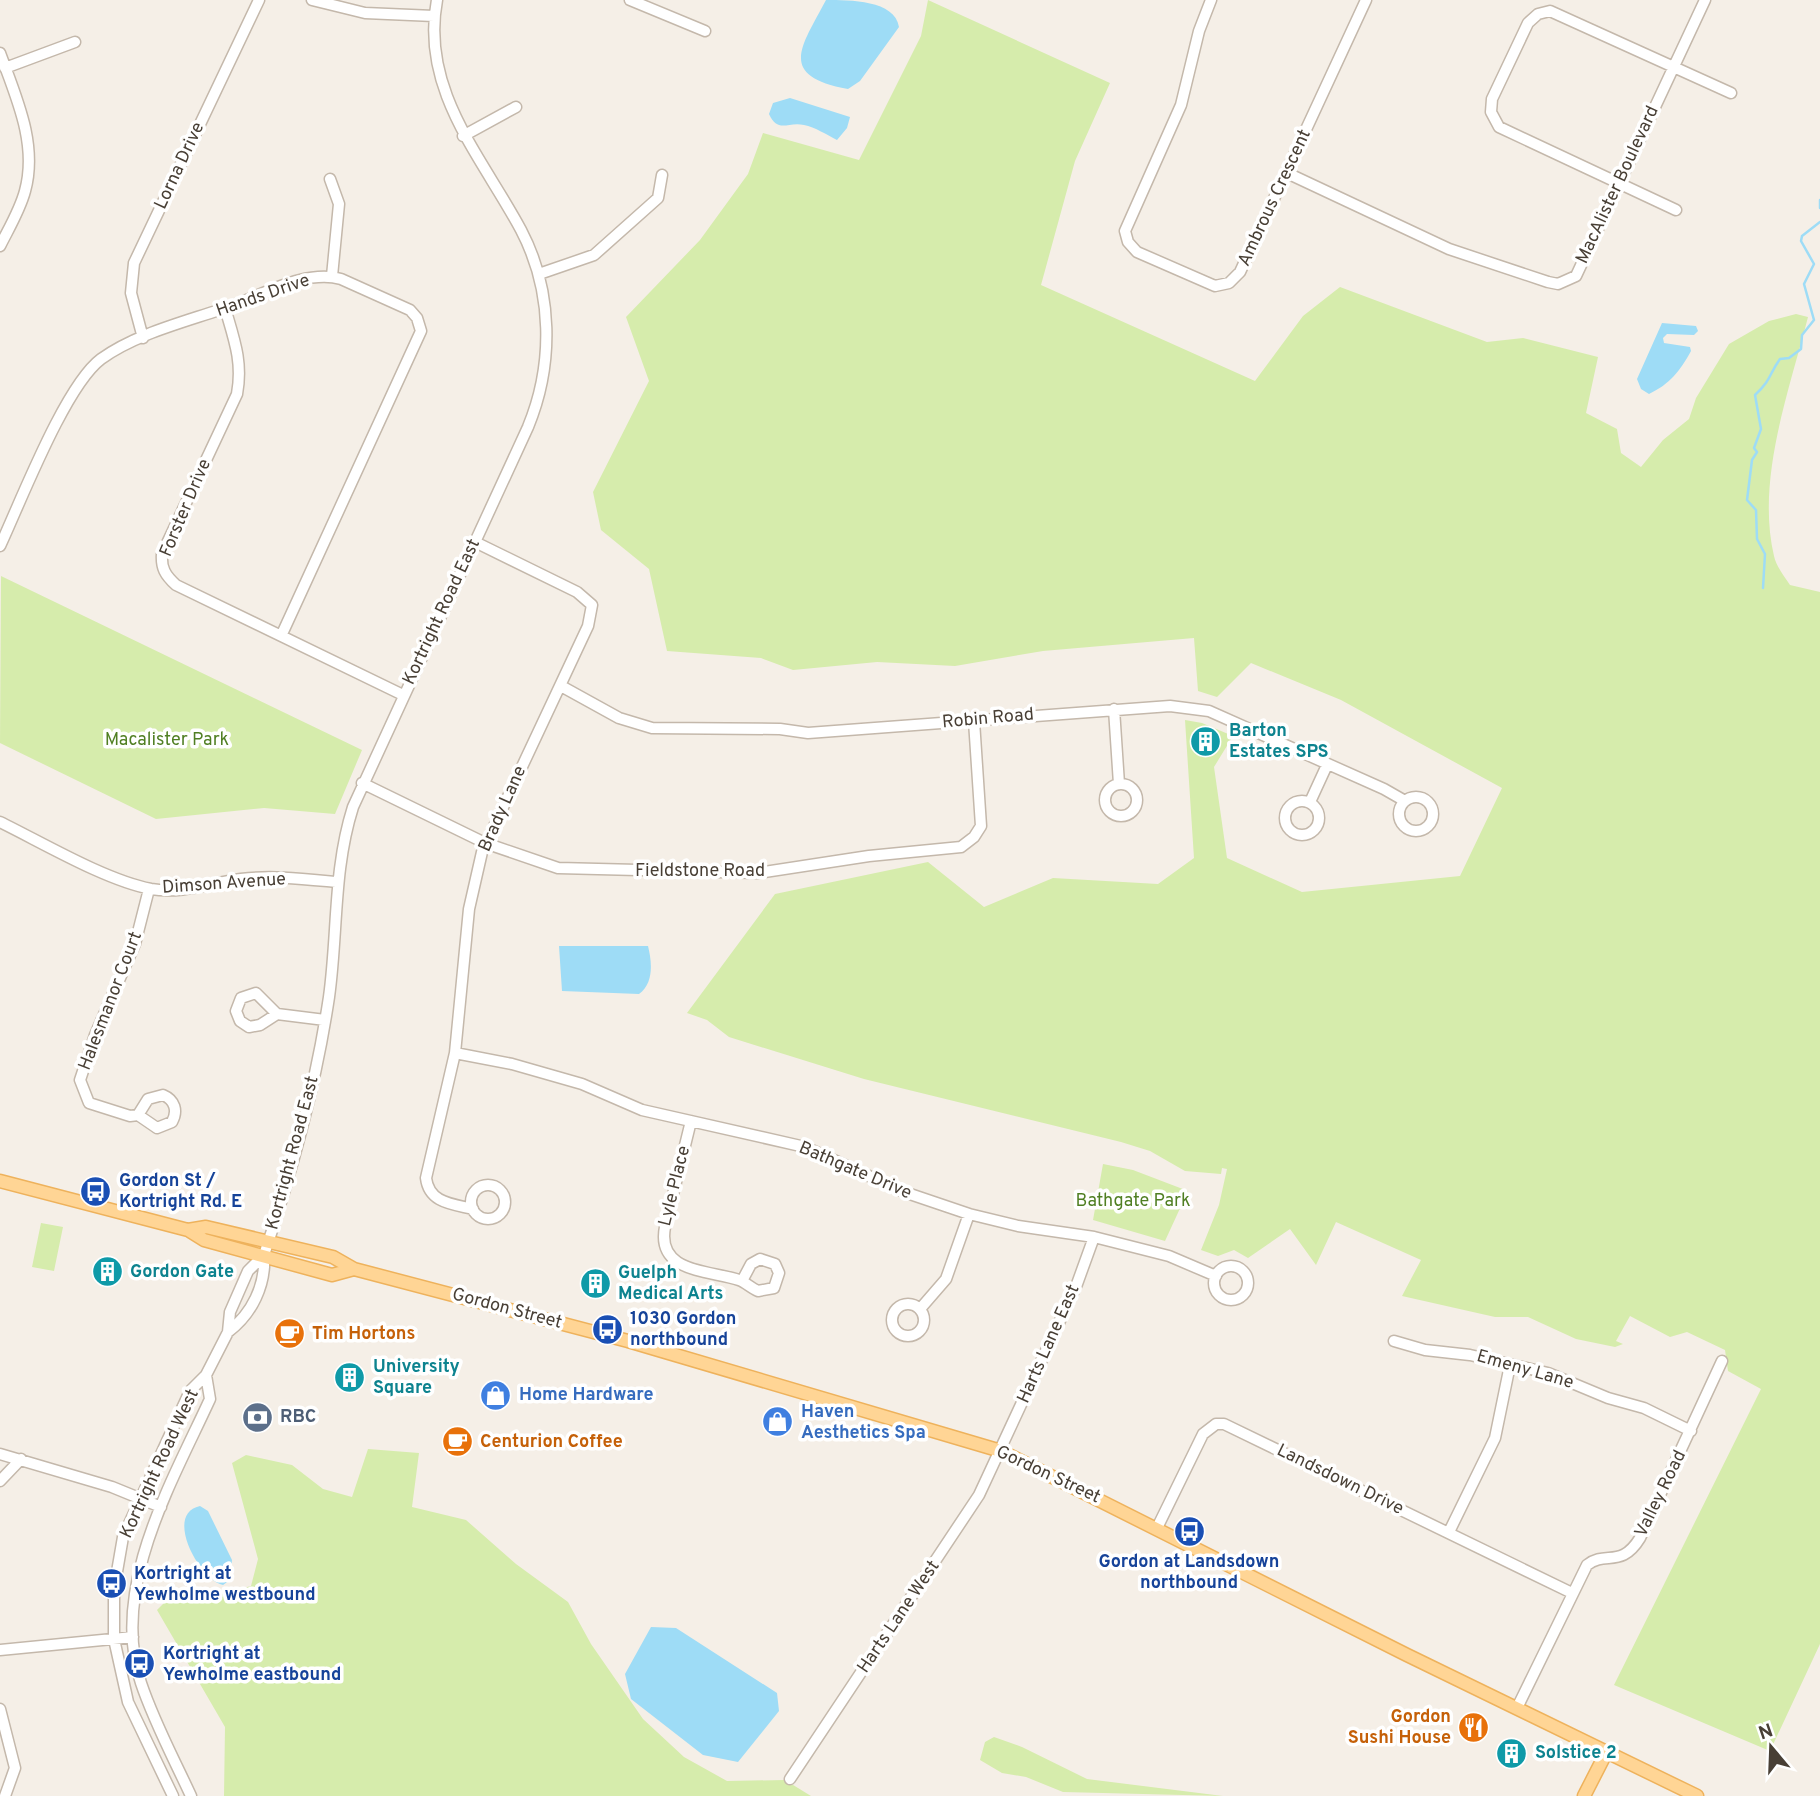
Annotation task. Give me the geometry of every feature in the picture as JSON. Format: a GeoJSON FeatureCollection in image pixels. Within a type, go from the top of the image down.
{"type":"FeatureCollection","features":[{"type":"Feature","properties":{"kind":"main road","name":"Gordon Street"},"geometry":{"type":"LineString","coordinates":[[0,1181],[188,1230],[204,1240],[332,1275],[354,1269]]}},
{"type":"Feature","properties":{"kind":"main road","name":"Gordon Street"},"geometry":{"type":"LineString","coordinates":[[188,1230],[206,1227],[333,1257],[354,1269],[628,1341],[1001,1451],[1697,1796]]}},
{"type":"Feature","properties":{"kind":"main road"},"geometry":{"type":"LineString","coordinates":[[1584,1796],[1606,1753]]}},
{"type":"Feature","properties":{"kind":"street","name":"Lorna Drive"},"geometry":{"type":"LineString","coordinates":[[143,338],[131,293],[134,263],[259,0]]}},
{"type":"Feature","properties":{"kind":"street"},"geometry":{"type":"LineString","coordinates":[[312,0],[365,13],[434,16]]}},
{"type":"Feature","properties":{"kind":"street","name":"Kortright Road East"},"geometry":{"type":"LineString","coordinates":[[264,1255],[313,1083],[325,1020],[337,882],[346,830],[362,783],[528,427],[542,383],[547,332],[539,274],[521,230],[463,136],[443,86],[434,16],[437,0]]}},
{"type":"Feature","properties":{"kind":"street"},"geometry":{"type":"LineString","coordinates":[[630,0],[705,31]]}},
{"type":"Feature","properties":{"kind":"street","name":"Ambrous Crescent"},"geometry":{"type":"LineString","coordinates":[[1211,0],[1199,31],[1181,105],[1127,224],[1128,242],[1137,252],[1208,284],[1229,283],[1240,272],[1364,1]]}},
{"type":"Feature","properties":{"kind":"street","name":"MacAlister Boulevard"},"geometry":{"type":"LineString","coordinates":[[1287,173],[1449,249],[1558,284],[1576,276],[1705,0]]}},
{"type":"Feature","properties":{"kind":"street"},"geometry":{"type":"LineString","coordinates":[[1676,210],[1499,127],[1493,120],[1492,99],[1533,17],[1550,10],[1731,93]]}},
{"type":"Feature","properties":{"kind":"street"},"geometry":{"type":"LineString","coordinates":[[5,68],[75,42]]}},
{"type":"Feature","properties":{"kind":"street"},"geometry":{"type":"LineString","coordinates":[[0,53],[23,119],[29,157],[21,204],[0,246]]}},
{"type":"Feature","properties":{"kind":"street"},"geometry":{"type":"LineString","coordinates":[[463,136],[516,107]]}},
{"type":"Feature","properties":{"kind":"street"},"geometry":{"type":"LineString","coordinates":[[539,274],[594,255],[658,198],[662,175]]}},
{"type":"Feature","properties":{"kind":"street"},"geometry":{"type":"LineString","coordinates":[[330,179],[339,204],[332,276]]}},
{"type":"Feature","properties":{"kind":"street","name":"Hands Drive"},"geometry":{"type":"LineString","coordinates":[[0,546],[73,390],[99,361],[143,338],[296,281],[332,276],[411,310],[417,317],[421,331],[282,634]]}},
{"type":"Feature","properties":{"kind":"street","name":"Forster Drive"},"geometry":{"type":"LineString","coordinates":[[225,308],[239,350],[241,371],[237,394],[162,554],[166,576],[176,585],[282,634],[403,695]]}},
{"type":"Feature","properties":{"kind":"street","name":"Brady Lane"},"geometry":{"type":"LineString","coordinates":[[472,1209],[438,1200],[429,1191],[426,1178],[455,1053],[469,909],[485,843],[561,686],[588,626],[592,606],[577,592],[475,542]]}},
{"type":"Feature","properties":{"kind":"street","name":"Robin Road"},"geometry":{"type":"LineString","coordinates":[[561,686],[619,718],[652,728],[780,729],[808,733],[1114,709],[1170,706],[1209,711],[1405,801]]}},
{"type":"Feature","properties":{"kind":"street"},"geometry":{"type":"LineString","coordinates":[[1114,709],[1119,784]]}},
{"type":"Feature","properties":{"kind":"street","name":"Fieldstone Road"},"geometry":{"type":"LineString","coordinates":[[362,783],[485,843],[558,868],[758,873],[869,856],[961,847],[974,837],[981,826],[974,721]]}},
{"type":"Feature","properties":{"kind":"street"},"geometry":{"type":"LineString","coordinates":[[1310,802],[1327,765]]}},
{"type":"Feature","properties":{"kind":"street","name":"Dimson Avenue"},"geometry":{"type":"LineString","coordinates":[[0,822],[117,878],[149,889],[192,890],[266,877],[337,882]]}},
{"type":"Feature","properties":{"kind":"street","name":"Halesmanor Court"},"geometry":{"type":"LineString","coordinates":[[138,1115],[130,1116],[89,1102],[80,1087],[80,1080],[95,1035],[135,944],[149,889]]}},
{"type":"Feature","properties":{"kind":"street"},"geometry":{"type":"LineString","coordinates":[[277,1013],[325,1020]]}},
{"type":"Feature","properties":{"kind":"street","name":"Bathgate Drive"},"geometry":{"type":"LineString","coordinates":[[455,1053],[512,1064],[582,1084],[642,1110],[805,1147],[904,1192],[969,1214],[1018,1226],[1094,1237],[1169,1255],[1216,1276]]}},
{"type":"Feature","properties":{"kind":"street","name":"Lyle Place"},"geometry":{"type":"LineString","coordinates":[[691,1121],[664,1227],[664,1242],[670,1256],[682,1266],[742,1281]]}},
{"type":"Feature","properties":{"kind":"street"},"geometry":{"type":"LineString","coordinates":[[920,1309],[946,1279],[969,1214]]}},
{"type":"Feature","properties":{"kind":"street","name":"Harts Lane East"},"geometry":{"type":"LineString","coordinates":[[1001,1451],[1077,1284],[1094,1237]]}},
{"type":"Feature","properties":{"kind":"street","name":"Kortright Road West"},"geometry":{"type":"LineString","coordinates":[[173,1796],[128,1702],[114,1639],[114,1589],[123,1538],[190,1391],[205,1375],[228,1332],[230,1312],[248,1271],[264,1255]]}},
{"type":"Feature","properties":{"kind":"street","name":"Kortright Road West"},"geometry":{"type":"LineString","coordinates":[[228,1332],[245,1319],[265,1275],[264,1255]]}},
{"type":"Feature","properties":{"kind":"street","name":"Emeny Lane"},"geometry":{"type":"LineString","coordinates":[[1394,1341],[1425,1350],[1470,1355],[1564,1378],[1608,1398],[1644,1408],[1690,1431]]}},
{"type":"Feature","properties":{"kind":"street","name":"Valley Road"},"geometry":{"type":"LineString","coordinates":[[1517,1708],[1587,1565],[1592,1561],[1615,1560],[1634,1549],[1722,1361]]}},
{"type":"Feature","properties":{"kind":"street"},"geometry":{"type":"LineString","coordinates":[[1449,1532],[1495,1437],[1510,1365]]}},
{"type":"Feature","properties":{"kind":"street","name":"Kortright Road West"},"geometry":{"type":"LineString","coordinates":[[191,1796],[140,1682],[134,1637],[135,1590],[144,1550],[161,1507],[211,1399],[205,1375]]}},
{"type":"Feature","properties":{"kind":"street","name":"Landsdown Drive"},"geometry":{"type":"LineString","coordinates":[[1157,1528],[1203,1434],[1216,1424],[1230,1426],[1572,1592]]}},
{"type":"Feature","properties":{"kind":"street","name":"Harts Lane West"},"geometry":{"type":"LineString","coordinates":[[790,1779],[923,1583],[979,1495],[987,1472],[1001,1451]]}},
{"type":"Feature","properties":{"kind":"street"},"geometry":{"type":"LineString","coordinates":[[0,1454],[112,1487],[161,1507]]}},
{"type":"Feature","properties":{"kind":"street"},"geometry":{"type":"LineString","coordinates":[[0,1481],[21,1459]]}},
{"type":"Feature","properties":{"kind":"street"},"geometry":{"type":"LineString","coordinates":[[0,1650],[134,1637]]}},
{"type":"Feature","properties":{"kind":"street"},"geometry":{"type":"LineString","coordinates":[[0,1709],[15,1768],[2,1796]]}},
{"type":"Feature","properties":{"kind":"green space"},"geometry":{"type":"Polygon","coordinates":[[[928,0],[1110,83],[1075,161],[1041,285],[1255,381],[1303,316],[1340,287],[1487,342],[1523,338],[1598,357],[1586,413],[1617,429],[1621,453],[1641,467],[1663,440],[1689,419],[1696,398],[1729,344],[1769,321],[1796,314],[1808,317],[1777,436],[1769,497],[1770,527],[1778,567],[1790,585],[1820,592],[1820,1644],[1770,1751],[1614,1685],[1761,1389],[1728,1371],[1725,1350],[1687,1332],[1670,1337],[1630,1316],[1616,1341],[1623,1344],[1615,1347],[1576,1339],[1528,1317],[1495,1317],[1402,1296],[1421,1260],[1336,1222],[1316,1265],[1290,1229],[1248,1258],[1234,1250],[1218,1256],[1201,1250],[1219,1205],[1227,1169],[1222,1168],[1221,1174],[1185,1171],[1150,1151],[1121,1142],[864,1079],[729,1037],[707,1020],[687,1013],[775,894],[928,862],[984,907],[1053,878],[1158,884],[1194,858],[1185,720],[1202,723],[1233,736],[1214,767],[1227,858],[1302,892],[1460,876],[1502,788],[1341,700],[1251,663],[1217,697],[1198,691],[1194,638],[1043,651],[955,666],[877,662],[793,670],[761,658],[667,651],[649,569],[601,530],[593,492],[649,381],[626,317],[700,240],[748,174],[763,133],[859,160],[921,36],[928,0]]]}},
{"type":"Feature","properties":{"kind":"green space","name":"Macalister Park"},"geometry":{"type":"Polygon","coordinates":[[[1,576],[362,750],[335,814],[264,808],[156,819],[0,743],[1,576]]]}},
{"type":"Feature","properties":{"kind":"green space","name":"Bathgate Park"},"geometry":{"type":"Polygon","coordinates":[[[1103,1164],[1133,1170],[1188,1191],[1165,1241],[1093,1220],[1103,1164]]]}},
{"type":"Feature","properties":{"kind":"green space"},"geometry":{"type":"Polygon","coordinates":[[[41,1223],[63,1227],[54,1271],[32,1267],[41,1223]]]}},
{"type":"Feature","properties":{"kind":"green space"},"geometry":{"type":"Polygon","coordinates":[[[368,1449],[419,1453],[412,1507],[466,1520],[516,1564],[568,1602],[591,1644],[643,1719],[684,1757],[727,1781],[785,1780],[811,1796],[224,1796],[225,1727],[157,1610],[165,1602],[192,1592],[211,1597],[251,1586],[258,1559],[232,1463],[246,1455],[292,1465],[323,1489],[352,1497],[368,1449]]]}},
{"type":"Feature","properties":{"kind":"green space"},"geometry":{"type":"Polygon","coordinates":[[[994,1737],[1022,1747],[1087,1779],[1223,1796],[1063,1792],[1026,1777],[1002,1773],[980,1760],[985,1742],[994,1737]]]}},
{"type":"Feature","properties":{"kind":"water"},"geometry":{"type":"Polygon","coordinates":[[[826,0],[870,3],[889,11],[896,18],[899,27],[860,81],[848,89],[825,83],[811,76],[803,67],[803,45],[826,0]]]}},
{"type":"Feature","properties":{"kind":"water"},"geometry":{"type":"Polygon","coordinates":[[[790,98],[850,117],[847,128],[837,140],[808,126],[776,124],[769,114],[773,103],[790,98]]]}},
{"type":"Feature","properties":{"kind":"water"},"geometry":{"type":"Polygon","coordinates":[[[1662,323],[1696,326],[1698,331],[1694,335],[1667,334],[1663,338],[1664,343],[1690,347],[1691,351],[1674,376],[1649,394],[1641,389],[1637,379],[1662,323]]]}},
{"type":"Feature","properties":{"kind":"water"},"geometry":{"type":"Polygon","coordinates":[[[559,946],[648,946],[651,965],[647,984],[639,994],[562,991],[559,946]]]}},
{"type":"Feature","properties":{"kind":"water"},"geometry":{"type":"Polygon","coordinates":[[[200,1506],[208,1511],[232,1560],[230,1580],[223,1585],[204,1572],[189,1547],[185,1521],[189,1511],[200,1506]]]}},
{"type":"Feature","properties":{"kind":"water"},"geometry":{"type":"Polygon","coordinates":[[[651,1627],[676,1628],[777,1693],[779,1711],[738,1762],[703,1755],[631,1699],[625,1674],[651,1627]]]}},
{"type":"Feature","properties":{"kind":"waterway"},"geometry":{"type":"LineString","coordinates":[[1820,200],[1820,208]]}},
{"type":"Feature","properties":{"kind":"waterway"},"geometry":{"type":"LineString","coordinates":[[1763,588],[1765,554],[1757,539],[1756,510],[1747,500],[1752,460],[1757,452],[1754,448],[1761,429],[1755,395],[1780,359],[1789,358],[1801,349],[1802,335],[1814,320],[1804,284],[1814,264],[1801,241],[1802,236],[1820,222]]}},
{"type":"Feature","properties":{"kind":"place","name":"Barton Estates SPS"},"geometry":{"type":"Point","coordinates":[1206,741]}},
{"type":"Feature","properties":{"kind":"place","name":"Gordon St / Kortright Rd. E"},"geometry":{"type":"Point","coordinates":[96,1191]}},
{"type":"Feature","properties":{"kind":"place","name":"Gordon Gate"},"geometry":{"type":"Point","coordinates":[107,1272]}},
{"type":"Feature","properties":{"kind":"place","name":"Guelph Medical Arts"},"geometry":{"type":"Point","coordinates":[595,1283]}},
{"type":"Feature","properties":{"kind":"place","name":"1030 Gordon northbound"},"geometry":{"type":"Point","coordinates":[607,1329]}},
{"type":"Feature","properties":{"kind":"place","name":"Tim Hortons"},"geometry":{"type":"Point","coordinates":[289,1334]}},
{"type":"Feature","properties":{"kind":"place","name":"University Square"},"geometry":{"type":"Point","coordinates":[350,1377]}},
{"type":"Feature","properties":{"kind":"place","name":"Home Hardware"},"geometry":{"type":"Point","coordinates":[496,1395]}},
{"type":"Feature","properties":{"kind":"place","name":"RBC"},"geometry":{"type":"Point","coordinates":[257,1417]}},
{"type":"Feature","properties":{"kind":"place","name":"Haven Aesthetics Spa"},"geometry":{"type":"Point","coordinates":[778,1422]}},
{"type":"Feature","properties":{"kind":"place","name":"Centurion Coffee"},"geometry":{"type":"Point","coordinates":[457,1442]}},
{"type":"Feature","properties":{"kind":"place","name":"Gordon at Landsdown northbound"},"geometry":{"type":"Point","coordinates":[1189,1531]}},
{"type":"Feature","properties":{"kind":"place","name":"Kortright at Yewholme westbound"},"geometry":{"type":"Point","coordinates":[111,1584]}},
{"type":"Feature","properties":{"kind":"place","name":"Kortright at Yewholme eastbound"},"geometry":{"type":"Point","coordinates":[140,1664]}},
{"type":"Feature","properties":{"kind":"place","name":"Gordon Sushi House"},"geometry":{"type":"Point","coordinates":[1474,1727]}},
{"type":"Feature","properties":{"kind":"place","name":"Solstice 2"},"geometry":{"type":"Point","coordinates":[1512,1753]}}]}
